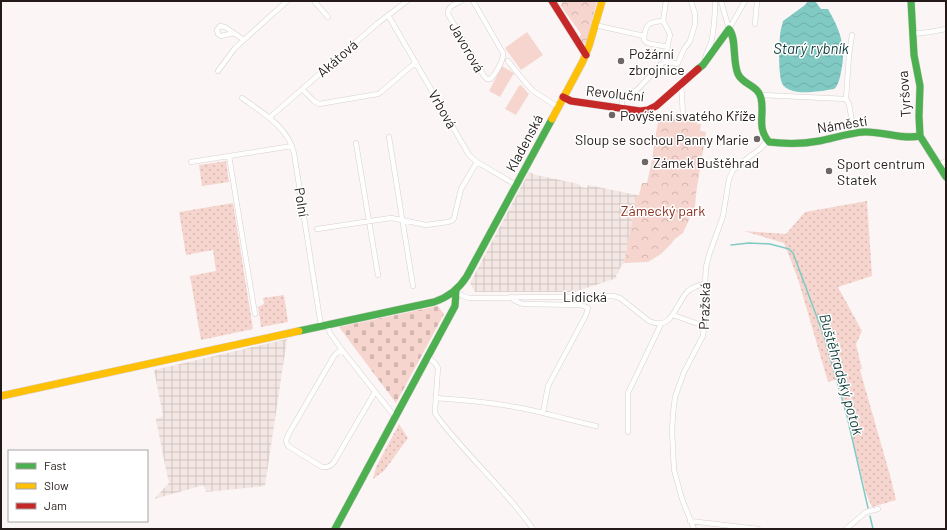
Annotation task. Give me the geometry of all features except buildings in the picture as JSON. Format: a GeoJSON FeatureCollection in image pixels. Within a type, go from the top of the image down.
{"type":"FeatureCollection","features":[{"type":"Feature","properties":{"kind":"street"},"geometry":{"type":"LineString","coordinates":[[218,71],[235,48],[287,1]]}},
{"type":"Feature","properties":{"kind":"street"},"geometry":{"type":"LineString","coordinates":[[314,1],[328,17]]}},
{"type":"Feature","properties":{"kind":"street","name":"Akátová"},"geometry":{"type":"LineString","coordinates":[[269,118],[388,14],[408,1]]}},
{"type":"Feature","properties":{"kind":"street","name":"Javorová"},"geometry":{"type":"LineString","coordinates":[[461,1],[449,8],[448,14],[484,76],[487,79],[490,79],[503,59],[503,53],[473,1]]}},
{"type":"Feature","properties":{"kind":"street"},"geometry":{"type":"LineString","coordinates":[[552,1],[586,55]]}},
{"type":"Feature","properties":{"kind":"street","name":"Kladenská"},"geometry":{"type":"LineString","coordinates":[[456,292],[468,276],[586,55],[602,1]]}},
{"type":"Feature","properties":{"kind":"street"},"geometry":{"type":"LineString","coordinates":[[621,108],[623,98],[628,93],[636,91],[664,61],[670,35],[663,21],[666,1]]}},
{"type":"Feature","properties":{"kind":"street"},"geometry":{"type":"LineString","coordinates":[[664,61],[678,64],[689,42],[695,23],[695,14],[691,1]]}},
{"type":"Feature","properties":{"kind":"street"},"geometry":{"type":"LineString","coordinates":[[705,62],[714,22],[715,1]]}},
{"type":"Feature","properties":{"kind":"street"},"geometry":{"type":"LineString","coordinates":[[721,1],[729,29],[732,33],[735,62],[738,73],[741,79],[756,88],[760,95],[762,127],[767,141]]}},
{"type":"Feature","properties":{"kind":"street","name":"Revoluční"},"geometry":{"type":"LineString","coordinates":[[563,97],[571,101],[640,111],[648,110],[656,106],[705,62],[729,29],[745,1]]}},
{"type":"Feature","properties":{"kind":"street"},"geometry":{"type":"LineString","coordinates":[[755,24],[757,1]]}},
{"type":"Feature","properties":{"kind":"street","name":"Tyršova"},"geometry":{"type":"LineString","coordinates":[[910,1],[915,60],[920,86],[920,136],[946,177]]}},
{"type":"Feature","properties":{"kind":"street","name":"Vrbová"},"geometry":{"type":"LineString","coordinates":[[388,14],[469,155],[516,185]]}},
{"type":"Feature","properties":{"kind":"street"},"geometry":{"type":"LineString","coordinates":[[663,21],[650,23],[646,29],[644,40],[647,43],[668,47]]}},
{"type":"Feature","properties":{"kind":"street"},"geometry":{"type":"LineString","coordinates":[[595,25],[644,36]]}},
{"type":"Feature","properties":{"kind":"street"},"geometry":{"type":"LineString","coordinates":[[912,34],[946,29]]}},
{"type":"Feature","properties":{"kind":"street"},"geometry":{"type":"LineString","coordinates":[[234,33],[244,40]]}},
{"type":"Feature","properties":{"kind":"street"},"geometry":{"type":"LineString","coordinates":[[852,35],[846,98],[849,104],[854,133]]}},
{"type":"Feature","properties":{"kind":"street"},"geometry":{"type":"LineString","coordinates":[[508,61],[532,91],[558,107]]}},
{"type":"Feature","properties":{"kind":"street"},"geometry":{"type":"LineString","coordinates":[[302,89],[319,104],[378,94],[416,62]]}},
{"type":"Feature","properties":{"kind":"street"},"geometry":{"type":"LineString","coordinates":[[681,85],[683,117]]}},
{"type":"Feature","properties":{"kind":"street"},"geometry":{"type":"LineString","coordinates":[[760,95],[846,98]]}},
{"type":"Feature","properties":{"kind":"street","name":"Polní"},"geometry":{"type":"LineString","coordinates":[[242,98],[269,118],[284,132],[292,146],[324,326]]}},
{"type":"Feature","properties":{"kind":"street","name":"Náměstí"},"geometry":{"type":"LineString","coordinates":[[767,141],[811,142],[854,133],[876,132],[893,136],[913,138],[920,136]]}},
{"type":"Feature","properties":{"kind":"street"},"geometry":{"type":"LineString","coordinates":[[389,137],[413,286]]}},
{"type":"Feature","properties":{"kind":"street","name":"Pražská"},"geometry":{"type":"LineString","coordinates":[[694,529],[682,499],[674,470],[672,446],[675,397],[679,383],[702,339],[708,260],[723,216],[730,175],[767,141]]}},
{"type":"Feature","properties":{"kind":"street"},"geometry":{"type":"LineString","coordinates":[[356,143],[378,275]]}},
{"type":"Feature","properties":{"kind":"street"},"geometry":{"type":"LineString","coordinates":[[191,162],[292,146]]}},
{"type":"Feature","properties":{"kind":"street"},"geometry":{"type":"LineString","coordinates":[[229,156],[254,314]]}},
{"type":"Feature","properties":{"kind":"street"},"geometry":{"type":"LineString","coordinates":[[939,165],[946,161]]}},
{"type":"Feature","properties":{"kind":"street"},"geometry":{"type":"LineString","coordinates":[[317,229],[393,218],[426,225],[448,222],[452,220],[455,215],[461,189],[478,162]]}},
{"type":"Feature","properties":{"kind":"street"},"geometry":{"type":"LineString","coordinates":[[628,432],[628,393],[661,324],[668,321],[673,315],[687,292],[697,285],[705,284]]}},
{"type":"Feature","properties":{"kind":"street"},"geometry":{"type":"LineString","coordinates":[[1,396],[438,301],[456,292]]}},
{"type":"Feature","properties":{"kind":"street"},"geometry":{"type":"LineString","coordinates":[[335,529],[455,306],[456,292]]}},
{"type":"Feature","properties":{"kind":"street","name":"Lidická"},"geometry":{"type":"LineString","coordinates":[[456,292],[469,298],[613,296],[620,298],[649,321],[661,324]]}},
{"type":"Feature","properties":{"kind":"street","name":"Lidická"},"geometry":{"type":"LineString","coordinates":[[511,297],[515,301],[522,304],[580,305],[588,308],[586,315],[548,384],[543,413]]}},
{"type":"Feature","properties":{"kind":"street"},"geometry":{"type":"LineString","coordinates":[[673,315],[704,326]]}},
{"type":"Feature","properties":{"kind":"street"},"geometry":{"type":"LineString","coordinates":[[324,326],[375,392],[396,416]]}},
{"type":"Feature","properties":{"kind":"street"},"geometry":{"type":"LineString","coordinates":[[342,350],[335,354],[287,438],[286,441],[288,446],[322,466],[328,467],[332,464],[375,392]]}},
{"type":"Feature","properties":{"kind":"street"},"geometry":{"type":"LineString","coordinates":[[428,357],[438,368],[435,413],[470,456],[509,498],[534,529]]}},
{"type":"Feature","properties":{"kind":"street"},"geometry":{"type":"LineString","coordinates":[[436,398],[487,403],[543,413],[596,426]]}},
{"type":"Feature","properties":{"kind":"street"},"geometry":{"type":"LineString","coordinates":[[846,529],[866,512],[878,509]]}},
{"type":"Feature","properties":{"kind":"street"},"geometry":{"type":"LineString","coordinates":[[690,521],[758,529]]}},
{"type":"Feature","properties":{"kind":"shaded area"},"geometry":{"type":"Polygon","coordinates":[[[529,172],[536,175],[579,184],[581,187],[587,188],[588,185],[637,195],[624,263],[618,274],[617,273],[617,278],[574,292],[475,292],[470,283],[529,172]]]}},
{"type":"Feature","properties":{"kind":"shaded area"},"geometry":{"type":"Polygon","coordinates":[[[287,339],[265,486],[206,492],[204,485],[154,499],[169,483],[156,419],[163,416],[154,370],[287,339]]]}},
{"type":"Feature","properties":{"kind":"green space"},"geometry":{"type":"Polygon","coordinates":[[[562,1],[597,1],[586,45],[579,39],[581,34],[561,6],[562,1]]]}},
{"type":"Feature","properties":{"kind":"green space"},"geometry":{"type":"Polygon","coordinates":[[[527,32],[543,55],[521,70],[505,48],[527,32]]]}},
{"type":"Feature","properties":{"kind":"green space"},"geometry":{"type":"Polygon","coordinates":[[[502,66],[514,73],[500,97],[489,91],[502,66]]]}},
{"type":"Feature","properties":{"kind":"green space"},"geometry":{"type":"Polygon","coordinates":[[[521,85],[529,94],[516,115],[505,109],[521,85]]]}},
{"type":"Feature","properties":{"kind":"green space","name":"Zámecký park"},"geometry":{"type":"Polygon","coordinates":[[[659,116],[697,122],[697,124],[701,124],[700,131],[706,132],[695,207],[683,233],[661,254],[648,262],[624,263],[637,195],[639,195],[642,183],[647,183],[659,116]]]}},
{"type":"Feature","properties":{"kind":"green space"},"geometry":{"type":"Polygon","coordinates":[[[226,161],[229,182],[202,186],[199,165],[226,161]]]}},
{"type":"Feature","properties":{"kind":"green space"},"geometry":{"type":"Polygon","coordinates":[[[867,201],[872,276],[838,287],[862,331],[856,344],[862,369],[860,370],[896,500],[872,507],[866,493],[838,379],[828,382],[798,279],[784,243],[744,231],[786,234],[805,212],[867,201]]]}},
{"type":"Feature","properties":{"kind":"green space"},"geometry":{"type":"Polygon","coordinates":[[[233,203],[253,329],[201,340],[190,276],[216,271],[213,250],[186,255],[179,212],[233,203]]]}},
{"type":"Feature","properties":{"kind":"green space"},"geometry":{"type":"Polygon","coordinates":[[[284,295],[288,322],[261,327],[258,307],[264,304],[263,298],[284,295]]]}},
{"type":"Feature","properties":{"kind":"green space"},"geometry":{"type":"Polygon","coordinates":[[[438,306],[444,314],[396,403],[339,327],[438,306]]]}},
{"type":"Feature","properties":{"kind":"green space"},"geometry":{"type":"Polygon","coordinates":[[[399,424],[408,438],[384,471],[373,479],[376,467],[399,424]]]}},
{"type":"Feature","properties":{"kind":"water","name":"Starý rybník"},"geometry":{"type":"Polygon","coordinates":[[[808,1],[815,1],[821,9],[828,9],[839,32],[843,47],[843,63],[839,82],[834,89],[813,92],[797,92],[786,88],[781,81],[779,46],[780,32],[783,21],[805,5],[808,1]]]}},
{"type":"Feature","properties":{"kind":"waterway","name":"Buštěhradský potok"},"geometry":{"type":"LineString","coordinates":[[731,245],[749,243],[770,244],[789,249],[793,253],[824,336],[847,416],[868,508]]}},
{"type":"Feature","properties":{"kind":"waterway","name":"Buštěhradský potok"},"geometry":{"type":"LineString","coordinates":[[870,516],[873,529]]}},
{"type":"Feature","properties":{"kind":"traffic: fast"},"geometry":{"type":"LineString","coordinates":[[911,1],[914,55],[920,86],[920,136],[946,177]]}},
{"type":"Feature","properties":{"kind":"traffic: fast"},"geometry":{"type":"LineString","coordinates":[[698,69],[703,65],[729,29],[733,38],[735,62],[738,74],[743,81],[757,90],[761,98],[762,126],[765,136],[769,142],[807,143],[864,132],[906,137],[920,136]]}},
{"type":"Feature","properties":{"kind":"traffic: fast"},"geometry":{"type":"LineString","coordinates":[[299,331],[434,302],[453,292],[461,285],[467,276],[552,119]]}},
{"type":"Feature","properties":{"kind":"traffic: fast"},"geometry":{"type":"LineString","coordinates":[[335,529],[455,306],[456,292]]}},
{"type":"Feature","properties":{"kind":"traffic: slow"},"geometry":{"type":"LineString","coordinates":[[552,119],[583,61],[602,1]]}},
{"type":"Feature","properties":{"kind":"traffic: slow"},"geometry":{"type":"LineString","coordinates":[[1,396],[299,331]]}},
{"type":"Feature","properties":{"kind":"traffic: jam"},"geometry":{"type":"LineString","coordinates":[[552,1],[586,55]]}},
{"type":"Feature","properties":{"kind":"traffic: jam"},"geometry":{"type":"LineString","coordinates":[[563,97],[571,101],[640,111],[648,110],[656,106],[698,69]]}},
{"type":"Feature","properties":{"kind":"place","name":"Požární zbrojnice"},"geometry":{"type":"Point","coordinates":[621,61]}},
{"type":"Feature","properties":{"kind":"place","name":"Povýšení svatého Kříže"},"geometry":{"type":"Point","coordinates":[612,115]}},
{"type":"Feature","properties":{"kind":"place","name":"Sloup se sochou Panny Marie"},"geometry":{"type":"Point","coordinates":[757,139]}},
{"type":"Feature","properties":{"kind":"place","name":"Zámek Buštěhrad"},"geometry":{"type":"Point","coordinates":[645,162]}},
{"type":"Feature","properties":{"kind":"place","name":"Sport centrum Statek"},"geometry":{"type":"Point","coordinates":[829,171]}}]}
